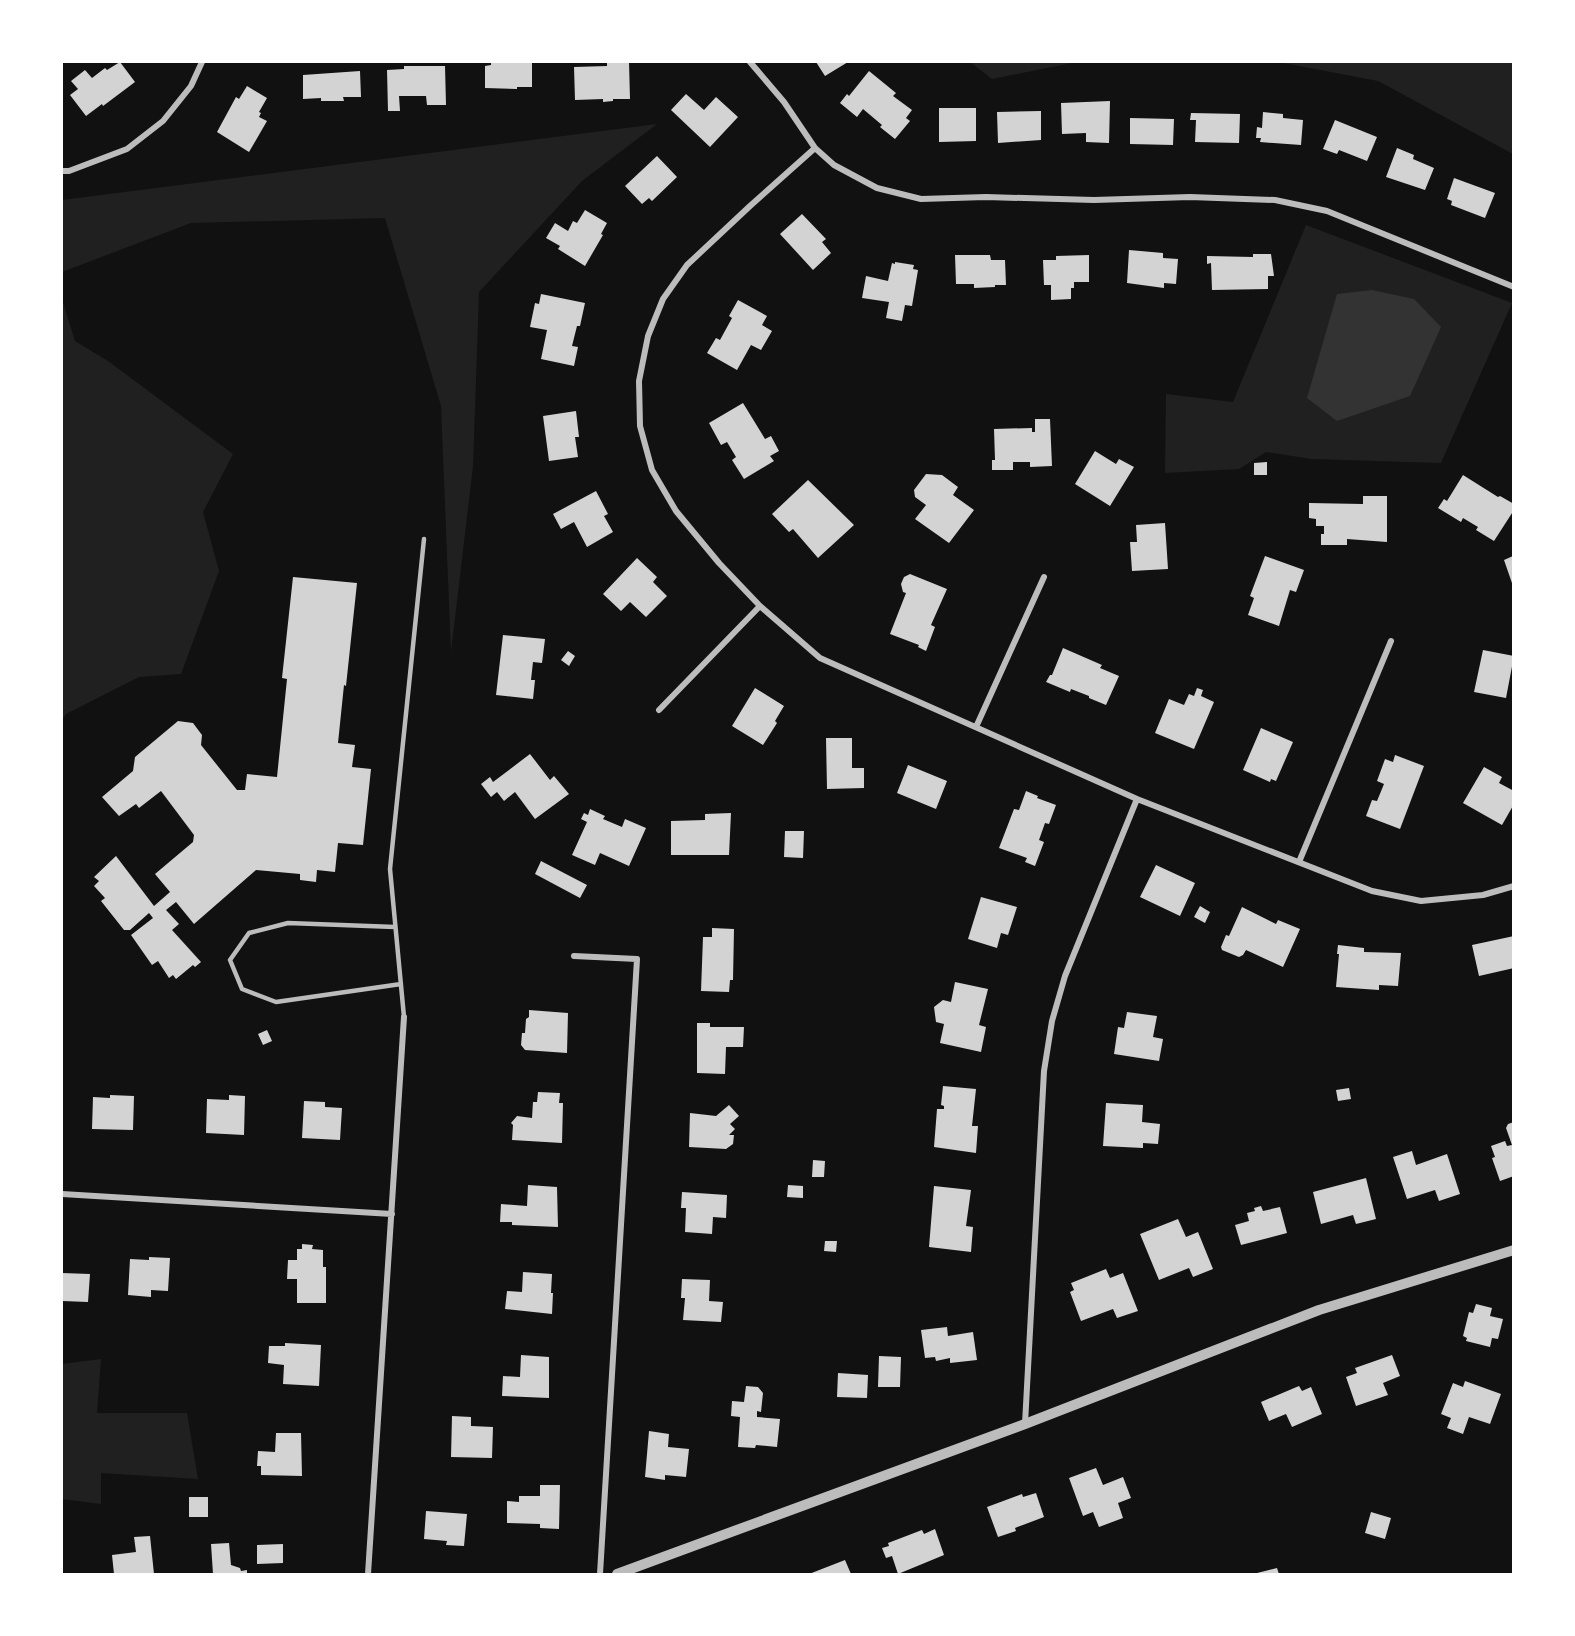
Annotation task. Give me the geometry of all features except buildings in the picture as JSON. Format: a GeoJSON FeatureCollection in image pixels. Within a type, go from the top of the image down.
{"type":"FeatureCollection","features":[{"type":"Feature","properties":{"kind":"street"},"geometry":{"type":"LineString","coordinates":[[62,171],[69,171],[127,149],[163,121],[191,86],[202,62]]}},
{"type":"Feature","properties":{"kind":"street"},"geometry":{"type":"LineString","coordinates":[[750,62],[784,102],[816,148],[834,165],[877,188],[921,199],[986,197],[1094,200],[1190,197],[1275,200],[1328,212],[1514,287]]}},
{"type":"Feature","properties":{"kind":"street"},"geometry":{"type":"LineString","coordinates":[[816,148],[687,265],[663,299],[648,336],[639,381],[640,426],[652,470],[676,511],[760,606],[820,658],[1137,799],[1372,891],[1421,901],[1483,895],[1514,886]]}},
{"type":"Feature","properties":{"kind":"street"},"geometry":{"type":"LineString","coordinates":[[976,727],[1044,577]]}},
{"type":"Feature","properties":{"kind":"street"},"geometry":{"type":"LineString","coordinates":[[659,710],[760,606]]}},
{"type":"Feature","properties":{"kind":"street"},"geometry":{"type":"LineString","coordinates":[[1299,862],[1391,640]]}},
{"type":"Feature","properties":{"kind":"street"},"geometry":{"type":"LineString","coordinates":[[1025,1424],[1044,1071],[1052,1021],[1065,976],[1137,799]]}},
{"type":"Feature","properties":{"kind":"street"},"geometry":{"type":"LineString","coordinates":[[574,956],[637,959],[600,1575]]}},
{"type":"Feature","properties":{"kind":"street"},"geometry":{"type":"LineString","coordinates":[[368,1575],[404,1017]]}},
{"type":"Feature","properties":{"kind":"street"},"geometry":{"type":"LineString","coordinates":[[62,1194],[392,1214]]}},
{"type":"Feature","properties":{"kind":"street"},"geometry":{"type":"LineString","coordinates":[[617,1575],[1025,1424],[1318,1310],[1514,1250]]}},
{"type":"Feature","properties":{"kind":"lane"},"geometry":{"type":"LineString","coordinates":[[404,1017],[390,869],[424,539]]}},
{"type":"Feature","properties":{"kind":"lane"},"geometry":{"type":"LineString","coordinates":[[396,927],[288,923],[249,933],[230,960],[242,989],[276,1002],[401,984]]}},
{"type":"Feature","properties":{"kind":"shaded area"},"geometry":{"type":"Polygon","coordinates":[[[970,62],[1077,62],[992,79],[970,62]]]}},
{"type":"Feature","properties":{"kind":"shaded area"},"geometry":{"type":"Polygon","coordinates":[[[1278,62],[1513,62],[1513,154],[1378,81],[1278,62]]]}},
{"type":"Feature","properties":{"kind":"shaded area"},"geometry":{"type":"Polygon","coordinates":[[[657,124],[582,181],[479,292],[473,466],[451,652],[441,406],[385,218],[191,223],[62,272],[62,200],[657,124]]]}},
{"type":"Feature","properties":{"kind":"shaded area"},"geometry":{"type":"Polygon","coordinates":[[[1306,225],[1512,303],[1441,463],[1311,459],[1266,452],[1239,469],[1165,473],[1166,394],[1233,402],[1306,225]],[[1337,294],[1337,421],[1361,411],[1337,294]]]}},
{"type":"Feature","properties":{"kind":"shaded area"},"geometry":{"type":"Polygon","coordinates":[[[1372,290],[1414,299],[1441,327],[1410,396],[1337,421],[1307,398],[1337,294],[1372,290]]]}},
{"type":"Feature","properties":{"kind":"shaded area"},"geometry":{"type":"Polygon","coordinates":[[[62,299],[75,341],[108,361],[233,454],[203,512],[219,571],[181,674],[139,677],[66,714],[62,720],[62,299]]]}},
{"type":"Feature","properties":{"kind":"shaded area"},"geometry":{"type":"Polygon","coordinates":[[[101,1359],[97,1413],[187,1413],[198,1479],[101,1473],[101,1504],[62,1499],[62,1364],[101,1359]]]}}]}
